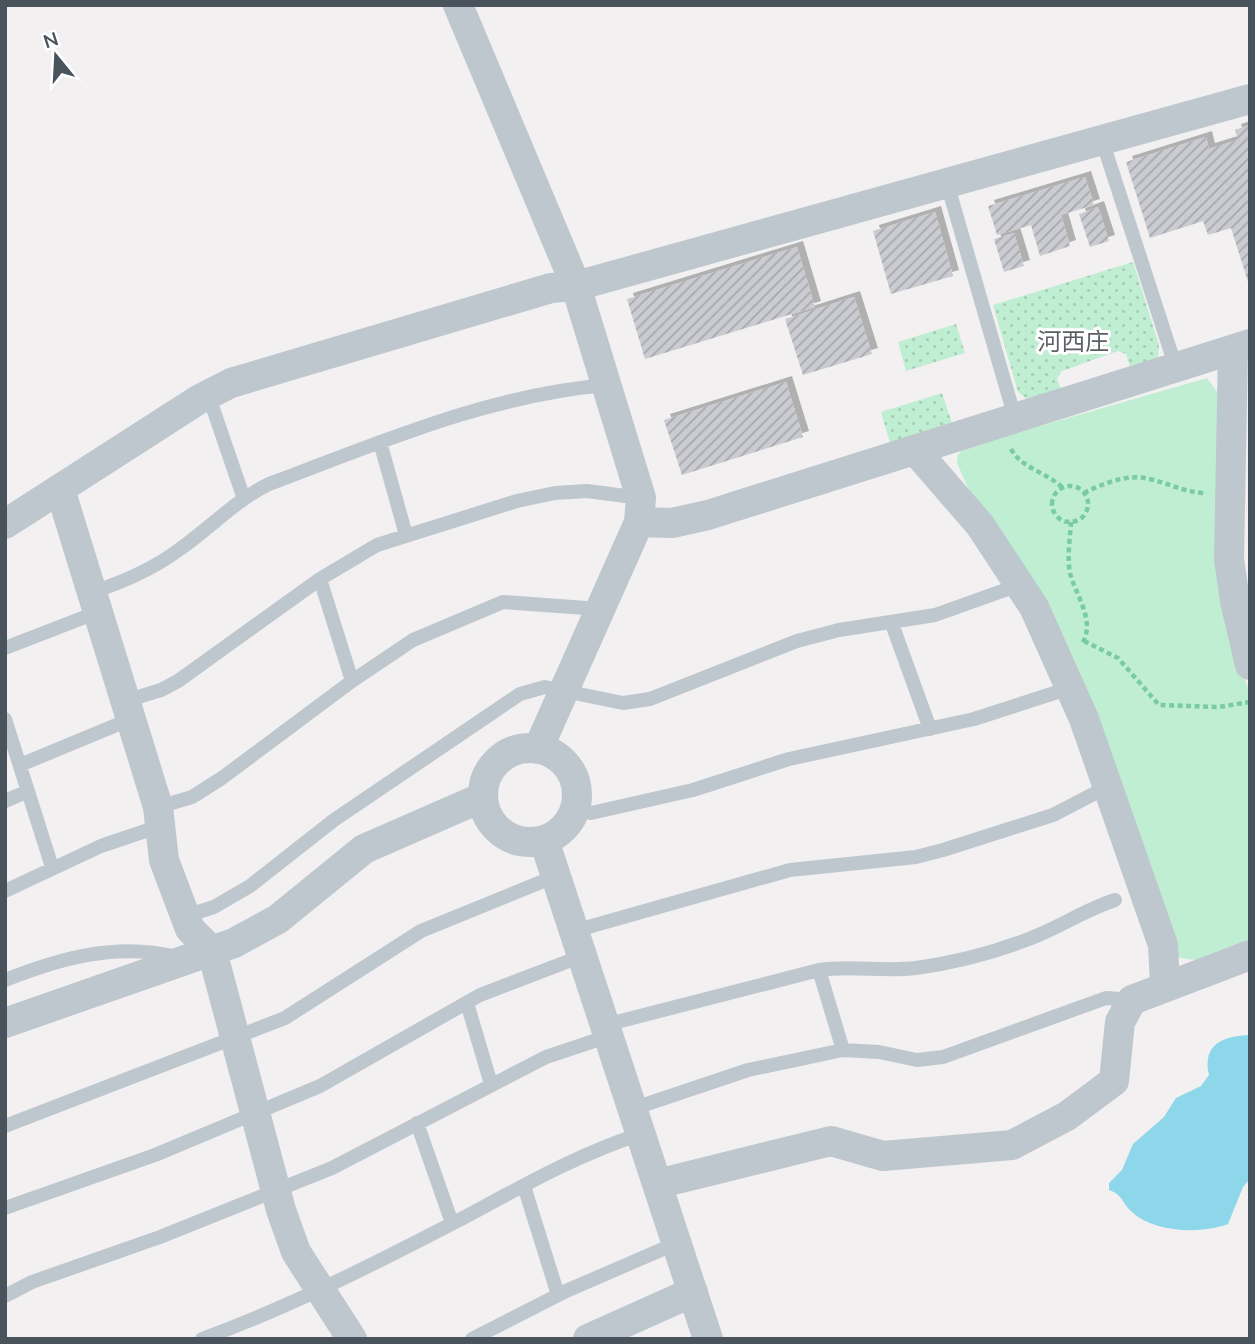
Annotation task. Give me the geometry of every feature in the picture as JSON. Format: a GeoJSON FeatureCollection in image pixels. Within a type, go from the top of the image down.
{"type":"FeatureCollection","features":[{"type":"Feature","properties":{"kind":"street"},"geometry":{"type":"LineString","coordinates":[[458,5],[576,286],[607,385],[640,510],[538,749]]}},
{"type":"Feature","properties":{"kind":"street"},"geometry":{"type":"LineString","coordinates":[[5,524],[208,394],[230,383],[551,288],[576,286],[1250,99]]}},
{"type":"Feature","properties":{"kind":"street"},"geometry":{"type":"LineString","coordinates":[[640,510],[673,523],[708,515],[1241,347],[1240,454],[1230,491],[1239,552],[1235,601],[1249,662]]}},
{"type":"Feature","properties":{"kind":"street"},"geometry":{"type":"LineString","coordinates":[[915,450],[980,524],[1034,607],[1107,787],[1163,945],[1165,984]]}},
{"type":"Feature","properties":{"kind":"street"},"geometry":{"type":"LineString","coordinates":[[61,489],[159,816],[164,860],[235,1037],[296,1252],[352,1339]]}},
{"type":"Feature","properties":{"kind":"street"},"geometry":{"type":"LineString","coordinates":[[522,749],[538,749],[565,763],[574,777],[576,807],[559,833],[544,840],[529,842],[500,832],[490,820],[484,797],[487,776],[496,764],[522,749]]}},
{"type":"Feature","properties":{"kind":"street"},"geometry":{"type":"LineString","coordinates":[[5,1023],[201,956],[278,919],[364,849],[484,797]]}},
{"type":"Feature","properties":{"kind":"street"},"geometry":{"type":"LineString","coordinates":[[544,840],[708,1339]]}},
{"type":"Feature","properties":{"kind":"street"},"geometry":{"type":"LineString","coordinates":[[657,1184],[831,1141],[883,1156],[1012,1145],[1067,1116],[1114,1081],[1120,1022],[1132,1000],[1165,984],[1250,955]]}},
{"type":"Feature","properties":{"kind":"street"},"geometry":{"type":"LineString","coordinates":[[588,1339],[693,1292]]}},
{"type":"Feature","properties":{"kind":"lane"},"geometry":{"type":"LineString","coordinates":[[1102,140],[1176,368]]}},
{"type":"Feature","properties":{"kind":"lane"},"geometry":{"type":"LineString","coordinates":[[947,183],[1009,420]]}},
{"type":"Feature","properties":{"kind":"lane"},"geometry":{"type":"LineString","coordinates":[[5,648],[95,602],[139,575],[180,549],[244,499],[269,484],[469,411],[573,388],[607,385]]}},
{"type":"Feature","properties":{"kind":"lane"},"geometry":{"type":"LineString","coordinates":[[208,394],[244,499]]}},
{"type":"Feature","properties":{"kind":"lane"},"geometry":{"type":"LineString","coordinates":[[380,442],[406,536]]}},
{"type":"Feature","properties":{"kind":"lane"},"geometry":{"type":"LineString","coordinates":[[20,765],[128,710],[178,681],[354,556],[406,536],[517,501],[555,493],[587,491],[640,510]]}},
{"type":"Feature","properties":{"kind":"lane"},"geometry":{"type":"LineString","coordinates":[[320,579],[352,681]]}},
{"type":"Feature","properties":{"kind":"lane"},"geometry":{"type":"LineString","coordinates":[[185,916],[214,907],[250,886],[344,813],[520,694],[545,687],[623,703],[650,699],[797,641],[935,615],[1019,585]]}},
{"type":"Feature","properties":{"kind":"lane"},"geometry":{"type":"LineString","coordinates":[[5,891],[159,816],[192,797],[413,640],[492,606],[519,602],[600,609]]}},
{"type":"Feature","properties":{"kind":"lane"},"geometry":{"type":"LineString","coordinates":[[892,624],[930,729]]}},
{"type":"Feature","properties":{"kind":"lane"},"geometry":{"type":"LineString","coordinates":[[576,807],[591,813],[610,810],[693,790],[789,759],[930,729],[1065,678]]}},
{"type":"Feature","properties":{"kind":"lane"},"geometry":{"type":"LineString","coordinates":[[6,722],[51,867]]}},
{"type":"Feature","properties":{"kind":"lane"},"geometry":{"type":"LineString","coordinates":[[5,1208],[155,1155],[320,1086],[578,943],[790,870],[916,857],[943,850],[1053,815],[1107,787]]}},
{"type":"Feature","properties":{"kind":"lane"},"geometry":{"type":"LineString","coordinates":[[5,801],[28,791]]}},
{"type":"Feature","properties":{"kind":"lane"},"geometry":{"type":"LineString","coordinates":[[5,1126],[285,1018],[421,932],[556,876]]}},
{"type":"Feature","properties":{"kind":"lane"},"geometry":{"type":"LineString","coordinates":[[5,1296],[32,1282],[160,1237],[332,1168],[491,1084],[607,1030],[819,970],[845,966],[913,968],[940,963],[1026,940],[1095,906],[1115,900]]}},
{"type":"Feature","properties":{"kind":"lane"},"geometry":{"type":"LineString","coordinates":[[5,980],[46,964],[100,952],[147,949],[201,956]]}},
{"type":"Feature","properties":{"kind":"lane"},"geometry":{"type":"LineString","coordinates":[[819,970],[843,1050]]}},
{"type":"Feature","properties":{"kind":"lane"},"geometry":{"type":"LineString","coordinates":[[202,1339],[243,1324],[452,1223],[600,1147],[637,1121],[748,1070],[843,1050],[878,1052],[917,1060],[943,1057],[1106,998],[1132,1000]]}},
{"type":"Feature","properties":{"kind":"lane"},"geometry":{"type":"LineString","coordinates":[[467,1003],[491,1084]]}},
{"type":"Feature","properties":{"kind":"lane"},"geometry":{"type":"LineString","coordinates":[[416,1123],[452,1223]]}},
{"type":"Feature","properties":{"kind":"lane"},"geometry":{"type":"LineString","coordinates":[[524,1186],[558,1295]]}},
{"type":"Feature","properties":{"kind":"lane"},"geometry":{"type":"LineString","coordinates":[[472,1339],[558,1295],[677,1243]]}},
{"type":"Feature","properties":{"kind":"path"},"geometry":{"type":"LineString","coordinates":[[1009,420],[1008,443],[1020,461],[1042,471],[1063,488]]}},
{"type":"Feature","properties":{"kind":"path"},"geometry":{"type":"LineString","coordinates":[[1084,493],[1129,478],[1148,478],[1182,491],[1230,491]]}},
{"type":"Feature","properties":{"kind":"path"},"geometry":{"type":"LineString","coordinates":[[1074,487],[1084,493],[1087,509],[1081,518],[1071,522],[1059,519],[1052,508],[1054,496],[1063,488],[1074,487]]}},
{"type":"Feature","properties":{"kind":"path"},"geometry":{"type":"LineString","coordinates":[[1065,678],[1087,635],[1084,606],[1070,573],[1071,522]]}},
{"type":"Feature","properties":{"kind":"path"},"geometry":{"type":"LineString","coordinates":[[1084,641],[1118,658],[1159,705],[1219,707],[1250,702]]}},
{"type":"Feature","properties":{"kind":"green space"},"geometry":{"type":"Polygon","coordinates":[[[1133,262],[1159,345],[1158,359],[1131,370],[1126,354],[1118,351],[1062,371],[1057,378],[1061,391],[1029,401],[1018,392],[993,305],[1133,262]]]}},
{"type":"Feature","properties":{"kind":"green space"},"geometry":{"type":"Polygon","coordinates":[[[956,324],[965,353],[906,371],[898,342],[956,324]]]}},
{"type":"Feature","properties":{"kind":"green space"},"geometry":{"type":"Polygon","coordinates":[[[1207,378],[1221,397],[1228,626],[1250,695],[1250,945],[1212,958],[1193,960],[1174,955],[957,463],[958,455],[964,448],[1207,378]]]}},
{"type":"Feature","properties":{"kind":"green space"},"geometry":{"type":"Polygon","coordinates":[[[942,393],[952,423],[890,443],[881,412],[942,393]]]}},
{"type":"Feature","properties":{"kind":"water"},"geometry":{"type":"Polygon","coordinates":[[[1250,1035],[1250,1179],[1243,1187],[1228,1224],[1205,1229],[1178,1230],[1141,1219],[1117,1194],[1109,1190],[1109,1183],[1122,1170],[1133,1144],[1164,1117],[1176,1098],[1201,1086],[1209,1075],[1208,1064],[1212,1049],[1231,1037],[1250,1035]]]}},
{"type":"Feature","properties":{"kind":"building"},"geometry":{"type":"Polygon","coordinates":[[[1250,125],[1249,285],[1231,228],[1208,235],[1203,221],[1150,238],[1126,162],[1206,137],[1209,149],[1238,140],[1235,130],[1250,125]]]}},
{"type":"Feature","properties":{"kind":"building"},"geometry":{"type":"Polygon","coordinates":[[[1085,177],[1094,205],[1061,215],[1070,246],[1040,256],[1031,225],[997,235],[988,206],[1085,177]]]}},
{"type":"Feature","properties":{"kind":"building"},"geometry":{"type":"Polygon","coordinates":[[[1098,207],[1109,241],[1090,247],[1079,214],[1098,207]]]}},
{"type":"Feature","properties":{"kind":"building"},"geometry":{"type":"Polygon","coordinates":[[[935,212],[953,276],[891,294],[873,231],[935,212]]]}},
{"type":"Feature","properties":{"kind":"building"},"geometry":{"type":"Polygon","coordinates":[[[1014,233],[1024,266],[1004,272],[994,239],[1014,233]]]}},
{"type":"Feature","properties":{"kind":"building"},"geometry":{"type":"Polygon","coordinates":[[[797,247],[815,307],[645,359],[627,299],[797,247]]]}},
{"type":"Feature","properties":{"kind":"building"},"geometry":{"type":"Polygon","coordinates":[[[854,297],[872,354],[803,375],[785,319],[854,297]]]}},
{"type":"Feature","properties":{"kind":"building"},"geometry":{"type":"Polygon","coordinates":[[[786,382],[803,437],[682,475],[664,420],[786,382]]]}},
{"type":"Feature","properties":{"kind":"district","name":"河西庄"},"geometry":{"type":"Point","coordinates":[1073,341]}}]}
